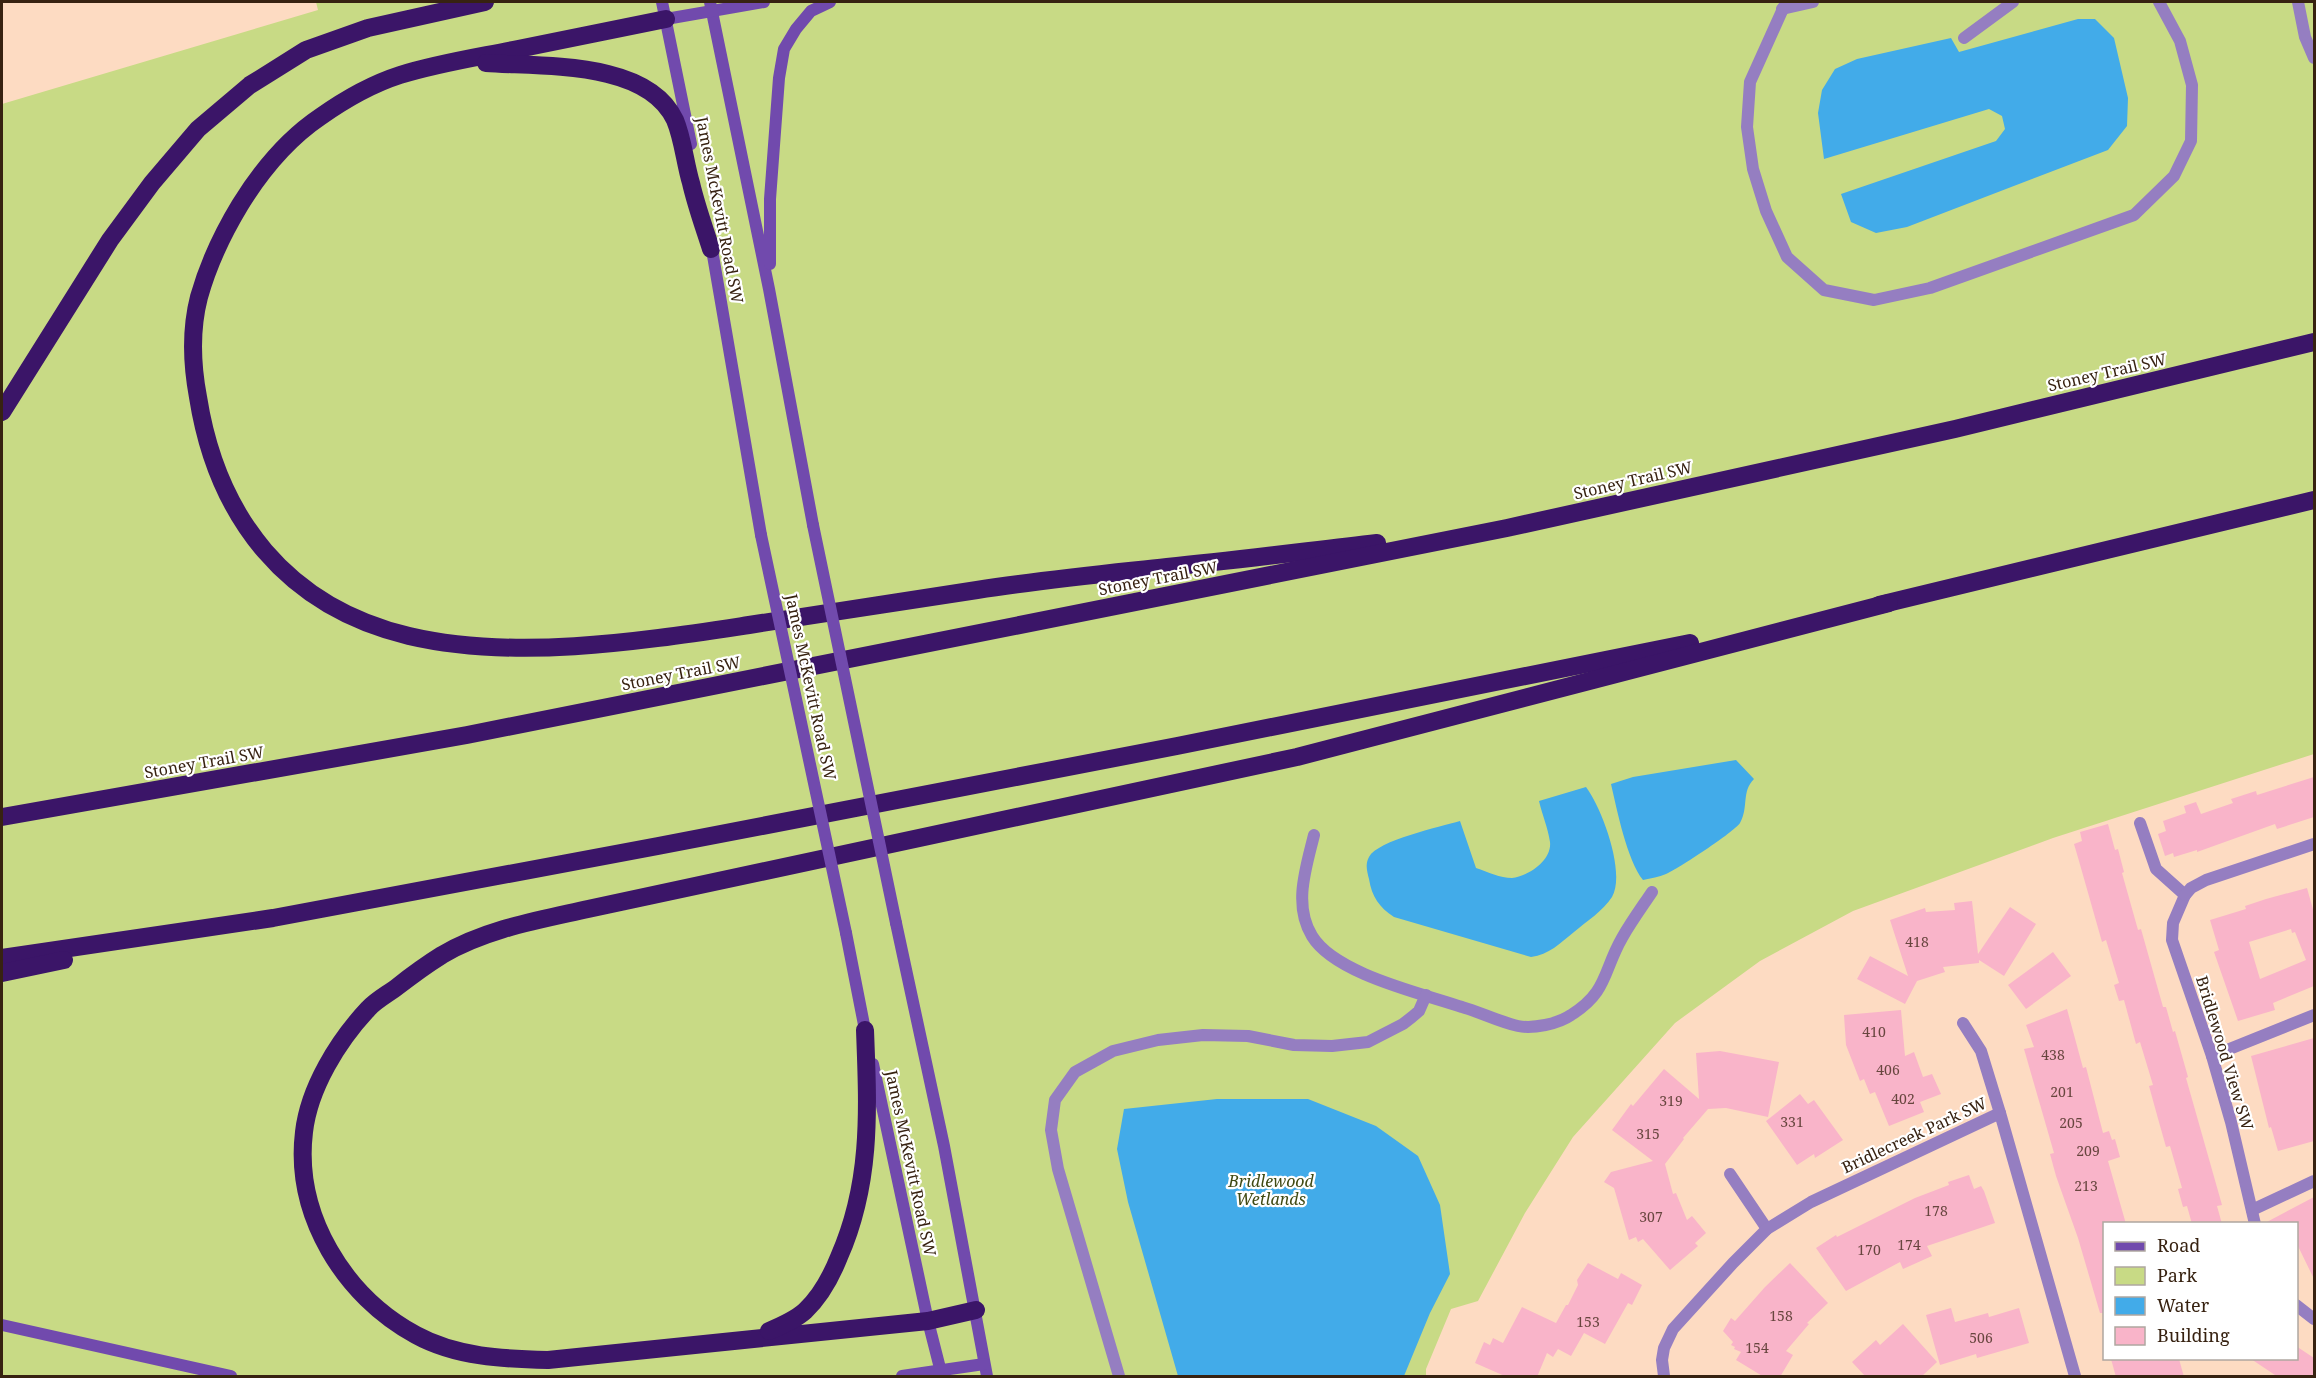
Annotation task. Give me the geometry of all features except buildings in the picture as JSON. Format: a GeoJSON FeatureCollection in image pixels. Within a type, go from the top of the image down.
{"type":"FeatureCollection","features":[{"type":"Feature","properties":{"kind":"highway"},"geometry":{"type":"LineString","coordinates":[[2,412],[110,240],[198,129],[250,85],[306,50],[368,28],[486,2]]}},
{"type":"Feature","properties":{"kind":"highway"},"geometry":{"type":"LineString","coordinates":[[664,10],[399,75],[360,93],[318,118],[286,145],[258,176],[230,221],[198,300],[195,322],[195,372],[200,413],[220,483],[239,519],[291,579],[322,601],[363,621],[404,635],[451,645],[541,647],[606,643],[691,633],[1054,578],[1507,528]]}},
{"type":"Feature","properties":{"kind":"highway"},"geometry":{"type":"LineString","coordinates":[[451,63],[521,64],[575,69],[615,76],[642,85],[655,94],[675,121],[691,185],[711,249]]}},
{"type":"Feature","properties":{"kind":"highway","name":"Stoney Trail SW"},"geometry":{"type":"LineString","coordinates":[[2,817],[467,735],[1507,528],[1955,429],[2314,342]]}},
{"type":"Feature","properties":{"kind":"highway"},"geometry":{"type":"LineString","coordinates":[[976,1310],[928,1321],[569,1358],[500,1359],[457,1350],[417,1335],[378,1310],[351,1282],[327,1249],[310,1203],[303,1165],[304,1132],[311,1101],[333,1057],[351,1028],[370,1007],[442,955],[470,941],[528,922],[1297,757],[1889,603],[2314,500]]}},
{"type":"Feature","properties":{"kind":"highway"},"geometry":{"type":"LineString","coordinates":[[2,973],[273,918],[1178,746],[1889,603]]}},
{"type":"Feature","properties":{"kind":"highway"},"geometry":{"type":"LineString","coordinates":[[2,958],[273,918]]}},
{"type":"Feature","properties":{"kind":"highway"},"geometry":{"type":"LineString","coordinates":[[751,1338],[788,1323],[818,1298],[830,1278],[852,1226],[862,1177],[869,1116],[865,1030]]}},
{"type":"Feature","properties":{"kind":"main road"},"geometry":{"type":"LineString","coordinates":[[664,10],[764,2]]}},
{"type":"Feature","properties":{"kind":"main road"},"geometry":{"type":"LineString","coordinates":[[769,289],[770,199],[778,78],[784,49],[796,29],[811,11],[830,2]]}},
{"type":"Feature","properties":{"kind":"main road","name":"James McKevitt Road SW"},"geometry":{"type":"LineString","coordinates":[[711,7],[769,289],[813,525],[944,1146],[986,1370]]}},
{"type":"Feature","properties":{"kind":"main road","name":"James McKevitt Road SW"},"geometry":{"type":"LineString","coordinates":[[664,10],[711,249],[761,535],[865,1030],[928,1321],[942,1374]]}},
{"type":"Feature","properties":{"kind":"main road"},"geometry":{"type":"LineString","coordinates":[[2,1325],[231,1377]]}},
{"type":"Feature","properties":{"kind":"main road"},"geometry":{"type":"LineString","coordinates":[[902,1377],[986,1370]]}},
{"type":"Feature","properties":{"kind":"street"},"geometry":{"type":"LineString","coordinates":[[1813,2],[1784,5],[1750,82],[1747,127],[1753,169],[1766,211],[1787,257],[1824,290],[1874,300],[1930,288],[2134,214],[2174,176],[2191,141],[2192,85],[2180,41],[2159,2]]}},
{"type":"Feature","properties":{"kind":"street"},"geometry":{"type":"LineString","coordinates":[[1964,38],[2013,2]]}},
{"type":"Feature","properties":{"kind":"street"},"geometry":{"type":"LineString","coordinates":[[2298,2],[2305,37],[2314,58]]}},
{"type":"Feature","properties":{"kind":"street"},"geometry":{"type":"LineString","coordinates":[[2140,823],[2156,869],[2185,895],[2206,880],[2314,844]]}},
{"type":"Feature","properties":{"kind":"street"},"geometry":{"type":"LineString","coordinates":[[1314,835],[1304,877],[1301,908],[1312,937],[1335,959],[1367,975],[1519,1026],[1542,1025],[1569,1017],[1596,995],[1621,939],[1652,892]]}},
{"type":"Feature","properties":{"kind":"street","name":"Bridlewood View SW"},"geometry":{"type":"LineString","coordinates":[[2185,895],[2173,923],[2172,940],[2212,1056],[2255,1222]]}},
{"type":"Feature","properties":{"kind":"street"},"geometry":{"type":"LineString","coordinates":[[1119,1377],[1058,1169],[1051,1130],[1055,1100],[1075,1072],[1113,1051],[1158,1040],[1203,1035],[1248,1036],[1294,1045],[1332,1046],[1368,1042],[1403,1024],[1419,1011],[1426,995]]}},
{"type":"Feature","properties":{"kind":"street"},"geometry":{"type":"LineString","coordinates":[[2212,1056],[2314,1015]]}},
{"type":"Feature","properties":{"kind":"street"},"geometry":{"type":"LineString","coordinates":[[1964,1023],[1981,1051],[2000,1113]]}},
{"type":"Feature","properties":{"kind":"street","name":"Bridlecreek Park SW"},"geometry":{"type":"LineString","coordinates":[[1664,1377],[1662,1360],[1664,1348],[1673,1329],[1732,1263],[1767,1229],[1811,1202],[2000,1113],[2075,1377]]}},
{"type":"Feature","properties":{"kind":"street"},"geometry":{"type":"LineString","coordinates":[[1730,1174],[1767,1229]]}},
{"type":"Feature","properties":{"kind":"street"},"geometry":{"type":"LineString","coordinates":[[2252,1210],[2314,1181]]}},
{"type":"Feature","properties":{"kind":"street"},"geometry":{"type":"LineString","coordinates":[[2298,1306],[2314,1318]]}},
{"type":"Feature","properties":{"kind":"green space","name":"Bridlewood Wetlands"},"geometry":{"type":"Polygon","coordinates":[[[316,2],[2314,2],[2314,754],[2053,838],[1853,911],[1760,961],[1675,1023],[1573,1137],[1525,1213],[1478,1301],[1451,1309],[1426,1369],[1426,1376],[2,1376],[2,104],[318,10],[316,2]]]}},
{"type":"Feature","properties":{"kind":"water"},"geometry":{"type":"Polygon","coordinates":[[[2078,19],[2095,19],[2114,38],[2128,98],[2127,126],[2108,150],[1907,227],[1876,233],[1851,222],[1841,194],[1996,141],[2005,129],[2002,116],[1989,109],[1824,159],[1818,113],[1822,90],[1835,69],[1857,59],[1951,38],[1959,52],[2078,19]]]}},
{"type":"Feature","properties":{"kind":"water"},"geometry":{"type":"Polygon","coordinates":[[[1736,760],[1754,779],[1746,794],[1740,823],[1717,842],[1672,871],[1643,880],[1627,848],[1611,784],[1633,777],[1736,760]]]}},
{"type":"Feature","properties":{"kind":"water"},"geometry":{"type":"Polygon","coordinates":[[[1586,787],[1599,810],[1610,841],[1614,857],[1616,886],[1612,897],[1604,907],[1549,951],[1531,957],[1394,917],[1380,905],[1374,896],[1367,865],[1369,857],[1375,851],[1396,840],[1460,821],[1476,868],[1508,878],[1525,874],[1543,861],[1550,849],[1539,801],[1586,787]]]}},
{"type":"Feature","properties":{"kind":"water"},"geometry":{"type":"Polygon","coordinates":[[[1217,1099],[1308,1099],[1376,1126],[1418,1156],[1440,1205],[1450,1274],[1430,1313],[1404,1376],[1178,1376],[1128,1202],[1117,1149],[1124,1109],[1217,1099]]]}}]}
